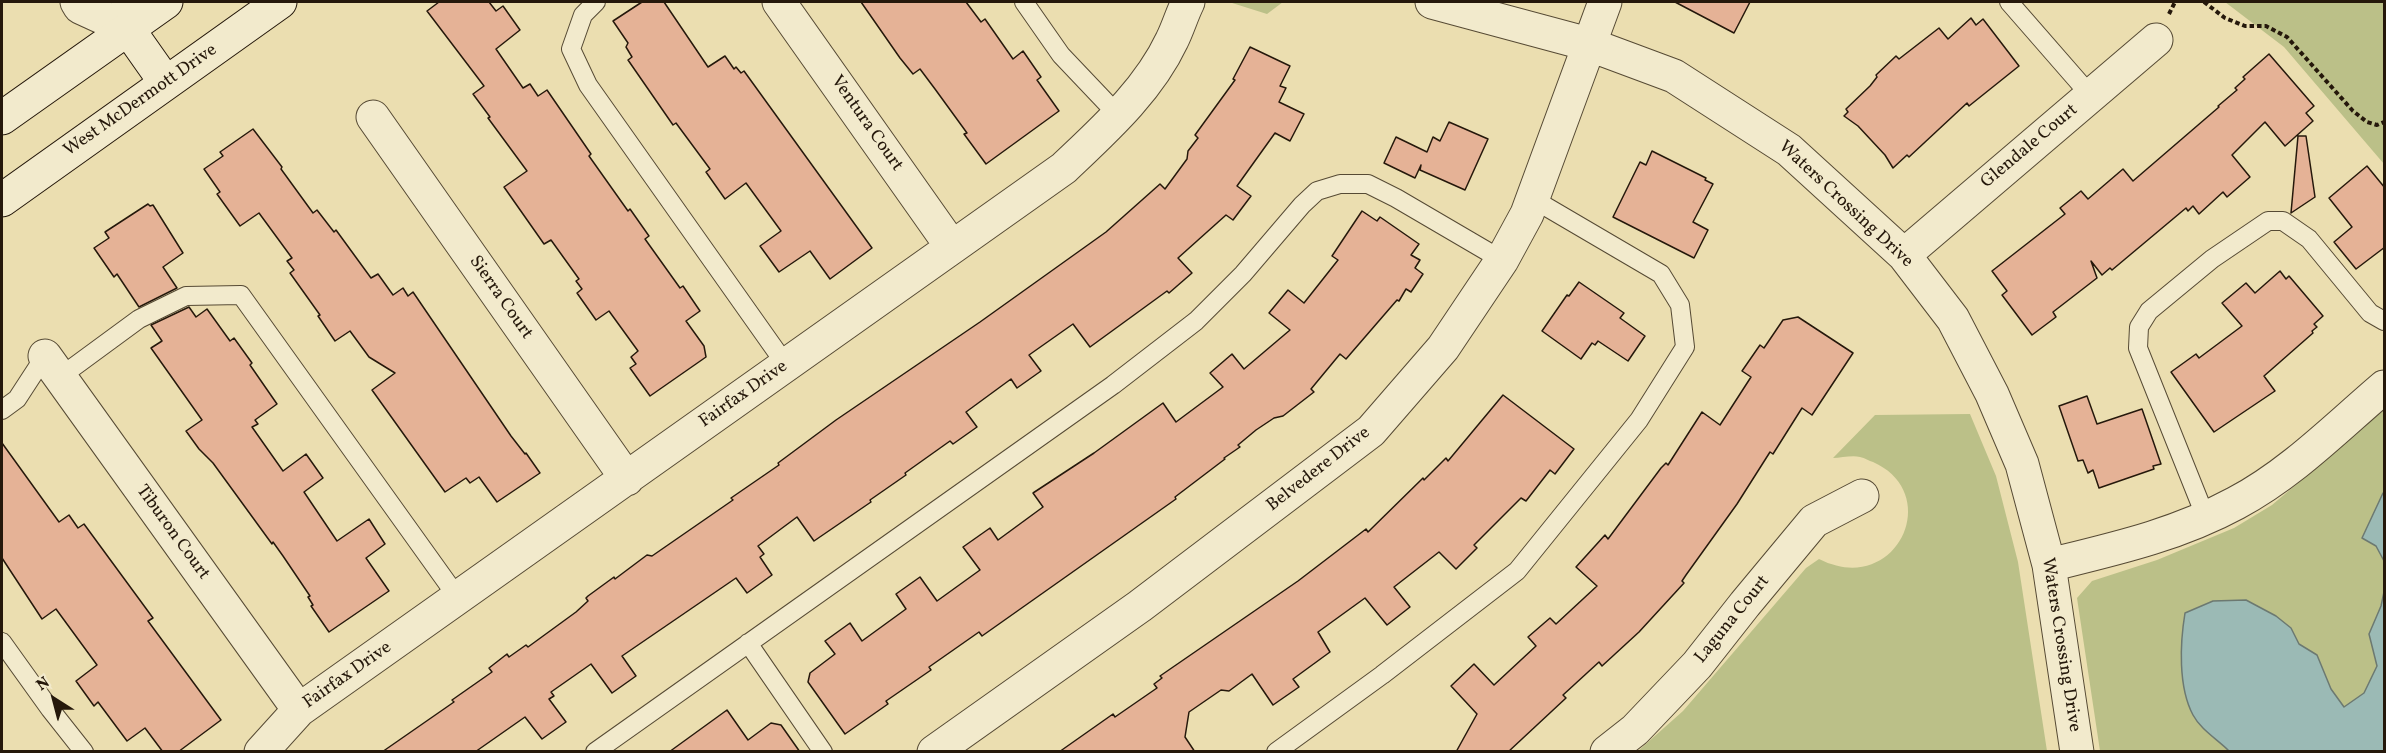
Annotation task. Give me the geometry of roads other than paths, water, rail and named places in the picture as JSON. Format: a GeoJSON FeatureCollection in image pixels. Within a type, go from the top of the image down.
{"type":"FeatureCollection","features":[{"type":"Feature","properties":{"kind":"street"},"geometry":{"type":"LineString","coordinates":[[77,2],[81,7],[128,15]]}},
{"type":"Feature","properties":{"kind":"street"},"geometry":{"type":"LineString","coordinates":[[2,118],[128,15],[166,2]]}},
{"type":"Feature","properties":{"kind":"street","name":"West McDermott Drive"},"geometry":{"type":"LineString","coordinates":[[2,200],[280,2]]}},
{"type":"Feature","properties":{"kind":"street","name":"Ventura Court"},"geometry":{"type":"LineString","coordinates":[[779,2],[952,247]]}},
{"type":"Feature","properties":{"kind":"street","name":"Fairfax Drive"},"geometry":{"type":"LineString","coordinates":[[261,752],[299,710],[1065,168],[1118,115],[1146,82],[1172,41],[1188,2]]}},
{"type":"Feature","properties":{"kind":"street","name":"Waters Crossing Drive"},"geometry":{"type":"LineString","coordinates":[[1432,2],[1588,44],[1674,76],[1789,150],[1904,255],[1953,319],[1992,394],[2022,464],[2049,565],[2077,752]]}},
{"type":"Feature","properties":{"kind":"street","name":"Belvedere Drive"},"geometry":{"type":"LineString","coordinates":[[934,752],[1140,606],[1371,431],[1443,348],[1502,260],[1533,199],[1605,2]]}},
{"type":"Feature","properties":{"kind":"street"},"geometry":{"type":"LineString","coordinates":[[128,15],[166,82]]}},
{"type":"Feature","properties":{"kind":"street","name":"Glendale Court"},"geometry":{"type":"LineString","coordinates":[[1904,255],[2157,40]]}},
{"type":"Feature","properties":{"kind":"street","name":"Sierra Court"},"geometry":{"type":"LineString","coordinates":[[373,117],[627,478]]}},
{"type":"Feature","properties":{"kind":"street","name":"Tiburon Court"},"geometry":{"type":"LineString","coordinates":[[53,367],[299,710]]}},
{"type":"Feature","properties":{"kind":"street"},"geometry":{"type":"LineString","coordinates":[[2049,565],[2153,539],[2238,503],[2282,474],[2385,387]]}},
{"type":"Feature","properties":{"kind":"street","name":"Laguna Court"},"geometry":{"type":"LineString","coordinates":[[1607,752],[1635,730],[1697,665],[1814,521],[1862,496]]}},
{"type":"Feature","properties":{"kind":"lane"},"geometry":{"type":"LineString","coordinates":[[596,2],[583,15],[571,50],[588,85],[786,365]]}},
{"type":"Feature","properties":{"kind":"lane"},"geometry":{"type":"LineString","coordinates":[[1024,2],[1061,55],[1118,115]]}},
{"type":"Feature","properties":{"kind":"lane"},"geometry":{"type":"LineString","coordinates":[[2009,2],[2091,96]]}},
{"type":"Feature","properties":{"kind":"lane"},"geometry":{"type":"LineString","coordinates":[[595,752],[1113,385],[1196,321],[1243,274],[1317,191],[1340,184],[1368,184],[1502,260]]}},
{"type":"Feature","properties":{"kind":"lane"},"geometry":{"type":"LineString","coordinates":[[1276,752],[1382,675],[1517,571],[1639,420],[1685,347],[1680,305],[1660,274],[1533,199]]}},
{"type":"Feature","properties":{"kind":"lane"},"geometry":{"type":"LineString","coordinates":[[2206,518],[2138,348],[2139,327],[2149,311],[2212,259],[2268,221],[2283,222],[2309,239],[2370,313],[2385,321]]}},
{"type":"Feature","properties":{"kind":"lane"},"geometry":{"type":"LineString","coordinates":[[2,410],[53,367],[139,319],[186,297],[241,295],[458,598]]}},
{"type":"Feature","properties":{"kind":"lane"},"geometry":{"type":"LineString","coordinates":[[2,642],[84,752]]}},
{"type":"Feature","properties":{"kind":"lane"},"geometry":{"type":"LineString","coordinates":[[748,643],[823,752]]}},
{"type":"Feature","properties":{"kind":"water"},"geometry":{"type":"Polygon","coordinates":[[[2383,493],[2384,561],[2376,546],[2362,538],[2383,493]]]}},
{"type":"Feature","properties":{"kind":"water"},"geometry":{"type":"Polygon","coordinates":[[[2384,592],[2384,751],[2229,751],[2196,720],[2188,704],[2183,678],[2181,651],[2185,613],[2213,601],[2246,600],[2276,616],[2291,628],[2299,644],[2317,655],[2331,689],[2344,707],[2364,693],[2377,666],[2369,634],[2381,606],[2384,592]]]}}]}
